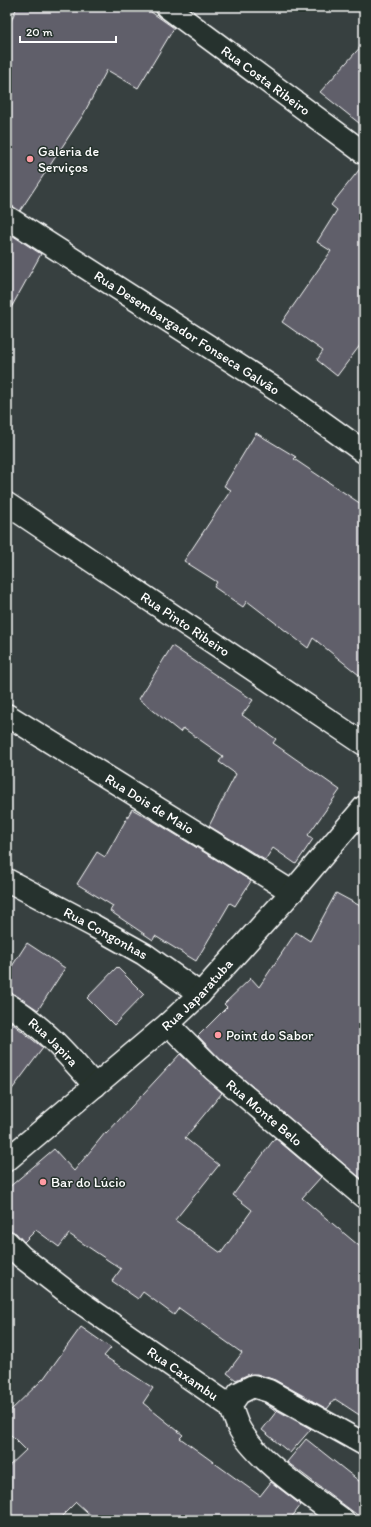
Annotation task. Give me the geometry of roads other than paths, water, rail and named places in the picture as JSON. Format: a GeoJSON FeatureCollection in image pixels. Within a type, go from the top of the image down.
{"type":"FeatureCollection","features":[{"type":"Feature","properties":{"kind":"street","name":"Rua Costa Ribeiro"},"geometry":{"type":"LineString","coordinates":[[167,7],[364,153]]}},
{"type":"Feature","properties":{"kind":"street","name":"Rua Desembargador Fonseca Galvão"},"geometry":{"type":"LineString","coordinates":[[7,216],[283,394],[364,452]]}},
{"type":"Feature","properties":{"kind":"street","name":"Rua Pinto Ribeiro"},"geometry":{"type":"LineString","coordinates":[[7,504],[364,744]]}},
{"type":"Feature","properties":{"kind":"street","name":"Rua Dois de Maio"},"geometry":{"type":"LineString","coordinates":[[7,715],[292,892]]}},
{"type":"Feature","properties":{"kind":"street","name":"Rua Japaratuba"},"geometry":{"type":"LineString","coordinates":[[7,1160],[168,1024],[200,994],[292,892],[364,806]]}},
{"type":"Feature","properties":{"kind":"street","name":"Rua Congonhas"},"geometry":{"type":"LineString","coordinates":[[7,880],[144,954],[200,994]]}},
{"type":"Feature","properties":{"kind":"street","name":"Rua Japira"},"geometry":{"type":"LineString","coordinates":[[7,1004],[18,1011],[60,1046],[94,1086]]}},
{"type":"Feature","properties":{"kind":"street","name":"Rua Monte Belo"},"geometry":{"type":"LineString","coordinates":[[168,1024],[219,1074],[364,1197]]}},
{"type":"Feature","properties":{"kind":"street","name":"Rua Caxambu"},"geometry":{"type":"LineString","coordinates":[[7,1242],[22,1257],[80,1302],[230,1406],[238,1426],[248,1440],[275,1468],[343,1520]]}},
{"type":"Feature","properties":{"kind":"street"},"geometry":{"type":"LineString","coordinates":[[230,1406],[239,1394],[253,1386],[269,1391],[364,1444]]}},
{"type":"Feature","properties":{"kind":"place","name":"Galeria de Serviços"},"geometry":{"type":"Point","coordinates":[30,159]}},
{"type":"Feature","properties":{"kind":"place","name":"Point do Sabor"},"geometry":{"type":"Point","coordinates":[218,1035]}},
{"type":"Feature","properties":{"kind":"place","name":"Bar do Lúcio"},"geometry":{"type":"Point","coordinates":[43,1182]}}]}
